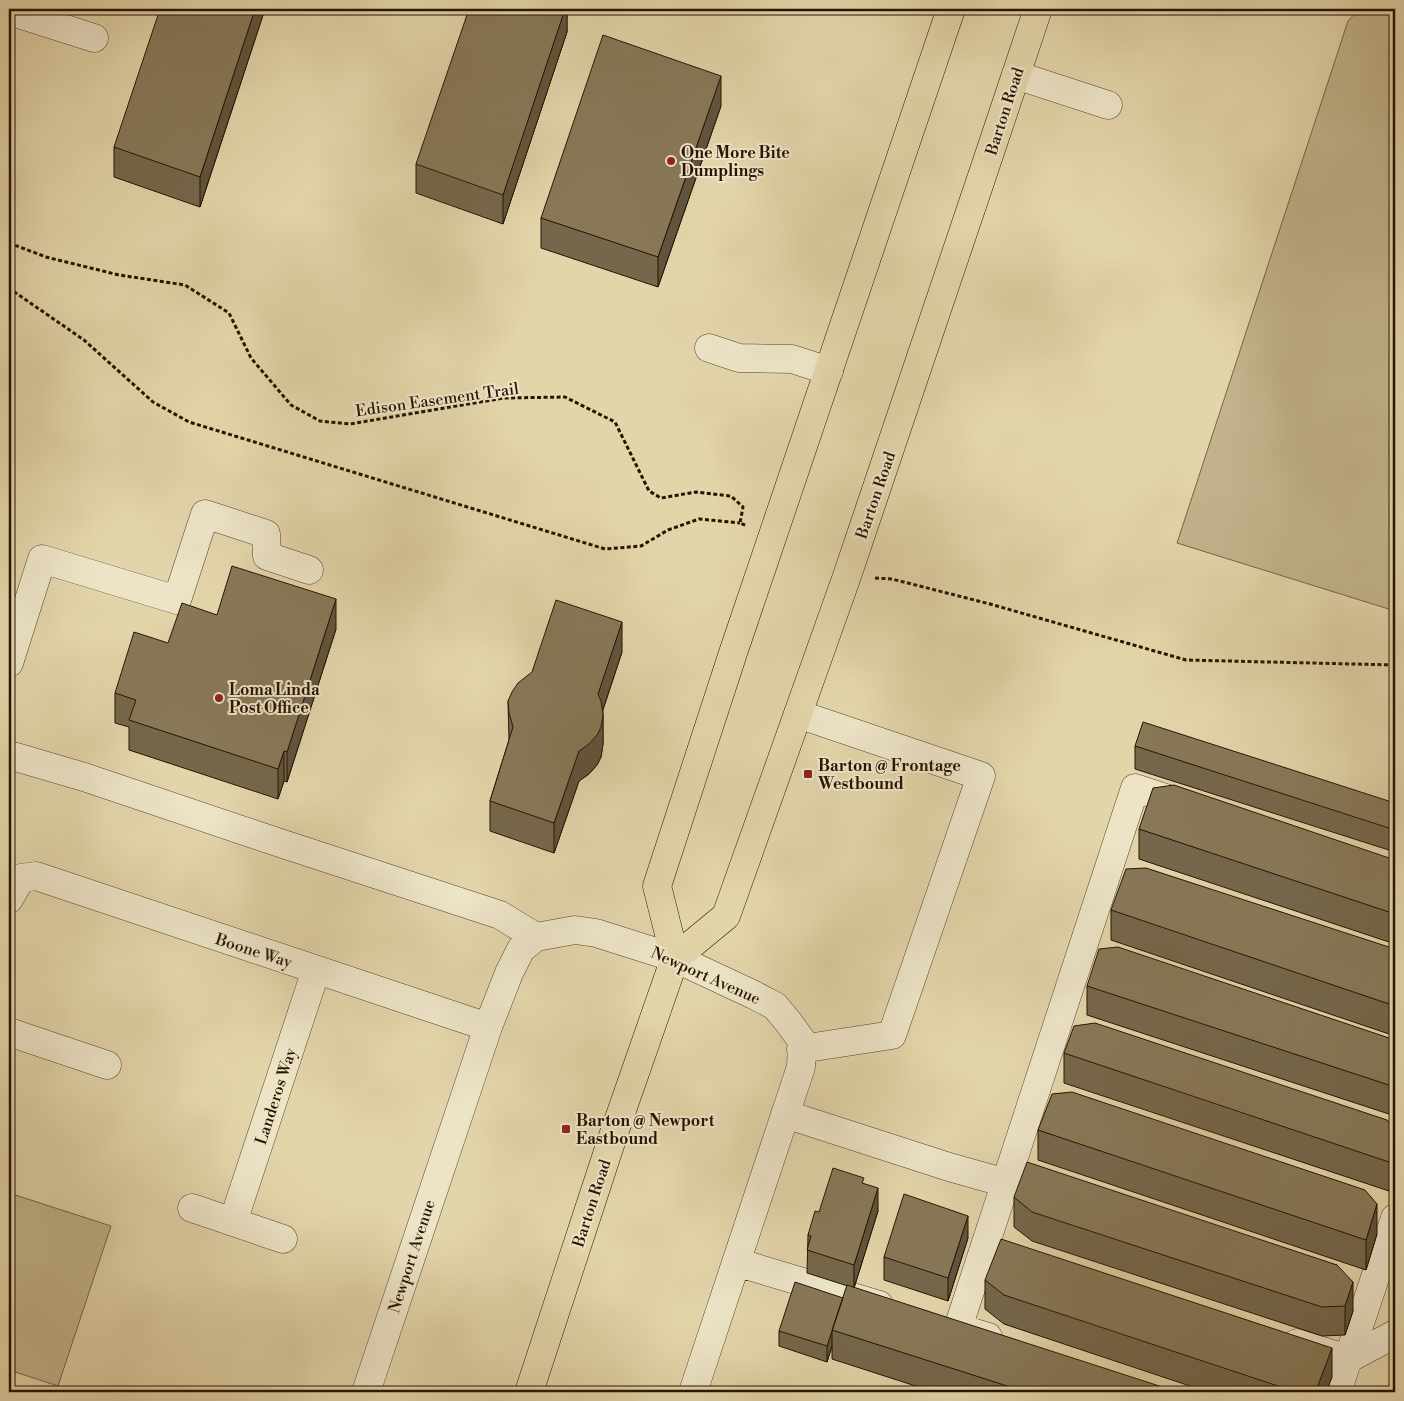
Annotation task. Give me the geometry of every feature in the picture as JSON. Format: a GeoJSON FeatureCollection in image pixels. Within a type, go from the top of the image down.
{"type":"FeatureCollection","features":[{"type":"Feature","properties":{"kind":"main road"},"geometry":{"type":"LineString","coordinates":[[675,958],[657,886],[733,653],[951,9]]}},
{"type":"Feature","properties":{"kind":"main road","name":"Barton Road"},"geometry":{"type":"LineString","coordinates":[[529,1392],[613,1136],[675,958],[726,916],[847,576],[1038,9]]}},
{"type":"Feature","properties":{"kind":"street"},"geometry":{"type":"LineString","coordinates":[[9,10],[94,38]]}},
{"type":"Feature","properties":{"kind":"street"},"geometry":{"type":"LineString","coordinates":[[1016,75],[1108,105]]}},
{"type":"Feature","properties":{"kind":"street"},"geometry":{"type":"LineString","coordinates":[[709,348],[739,358],[792,360],[829,371]]}},
{"type":"Feature","properties":{"kind":"street"},"geometry":{"type":"LineString","coordinates":[[9,663],[42,560],[177,600],[206,514],[266,534],[267,556],[309,570]]}},
{"type":"Feature","properties":{"kind":"street"},"geometry":{"type":"LineString","coordinates":[[798,714],[981,776],[892,1035],[801,1049]]}},
{"type":"Feature","properties":{"kind":"street"},"geometry":{"type":"LineString","coordinates":[[9,755],[84,777],[500,914],[536,937]]}},
{"type":"Feature","properties":{"kind":"street"},"geometry":{"type":"LineString","coordinates":[[958,1328],[995,1247],[1015,1176],[1044,1099],[1092,951],[1110,865],[1135,788],[1209,812]]}},
{"type":"Feature","properties":{"kind":"street"},"geometry":{"type":"LineString","coordinates":[[1110,865],[1137,875]]}},
{"type":"Feature","properties":{"kind":"street","name":"Boone Way"},"geometry":{"type":"LineString","coordinates":[[15,888],[36,876],[488,1027]]}},
{"type":"Feature","properties":{"kind":"street","name":"Newport Avenue"},"geometry":{"type":"LineString","coordinates":[[366,1392],[488,1027],[508,973],[522,949],[536,937],[576,930],[596,933],[675,958],[775,1006],[802,1041],[801,1068],[693,1392]]}},
{"type":"Feature","properties":{"kind":"street","name":"Landeros Way"},"geometry":{"type":"LineString","coordinates":[[233,1222],[316,970]]}},
{"type":"Feature","properties":{"kind":"street"},"geometry":{"type":"LineString","coordinates":[[9,1032],[107,1065]]}},
{"type":"Feature","properties":{"kind":"street"},"geometry":{"type":"LineString","coordinates":[[785,1114],[949,1167],[1015,1176]]}},
{"type":"Feature","properties":{"kind":"street"},"geometry":{"type":"LineString","coordinates":[[192,1208],[283,1238]]}},
{"type":"Feature","properties":{"kind":"street"},"geometry":{"type":"LineString","coordinates":[[1337,1392],[1373,1287],[1389,1214]]}},
{"type":"Feature","properties":{"kind":"street"},"geometry":{"type":"LineString","coordinates":[[736,1262],[903,1312]]}},
{"type":"Feature","properties":{"kind":"street"},"geometry":{"type":"LineString","coordinates":[[1345,1278],[1373,1287]]}},
{"type":"Feature","properties":{"kind":"street"},"geometry":{"type":"LineString","coordinates":[[930,1320],[1014,1346]]}},
{"type":"Feature","properties":{"kind":"street"},"geometry":{"type":"LineString","coordinates":[[1274,1335],[1348,1359],[1395,1334]]}},
{"type":"Feature","properties":{"kind":"path","name":"Edison Easement Trail"},"geometry":{"type":"LineString","coordinates":[[9,243],[46,257],[118,276],[185,285],[228,313],[251,358],[291,404],[320,421],[350,424],[504,398],[565,397],[616,422],[649,491],[661,498],[696,492],[731,496],[743,507],[740,523]]}},
{"type":"Feature","properties":{"kind":"path"},"geometry":{"type":"LineString","coordinates":[[9,273],[13,290],[84,340],[153,402],[189,422],[605,550],[641,546],[668,530],[700,519],[740,523],[774,535]]}},
{"type":"Feature","properties":{"kind":"path"},"geometry":{"type":"LineString","coordinates":[[847,576],[892,578],[1186,660],[1395,665]]}},
{"type":"Feature","properties":{"kind":"shaded area"},"geometry":{"type":"Polygon","coordinates":[[[1359,9],[1395,9],[1395,611],[1177,543],[1348,21],[1359,9]]]}},
{"type":"Feature","properties":{"kind":"shaded area"},"geometry":{"type":"Polygon","coordinates":[[[9,1193],[111,1226],[58,1386],[9,1370],[9,1193]]]}},
{"type":"Feature","properties":{"kind":"building"},"geometry":{"type":"Polygon","coordinates":[[[160,9],[255,9],[200,177],[114,147],[160,9]]]}},
{"type":"Feature","properties":{"kind":"building"},"geometry":{"type":"Polygon","coordinates":[[[469,9],[565,9],[503,195],[416,164],[469,9]]]}},
{"type":"Feature","properties":{"kind":"building"},"geometry":{"type":"Polygon","coordinates":[[[603,35],[721,76],[658,257],[541,218],[603,35]]]}},
{"type":"Feature","properties":{"kind":"building","name":"Loma Linda Post Office"},"geometry":{"type":"Polygon","coordinates":[[[232,566],[336,599],[287,752],[284,751],[278,769],[129,720],[136,700],[115,693],[134,632],[168,643],[182,603],[217,615],[232,566]]]}},
{"type":"Feature","properties":{"kind":"building"},"geometry":{"type":"Polygon","coordinates":[[[556,600],[622,622],[598,694],[603,715],[601,727],[589,744],[579,751],[554,823],[490,801],[513,727],[508,701],[518,683],[532,672],[556,600]]]}},
{"type":"Feature","properties":{"kind":"building"},"geometry":{"type":"Polygon","coordinates":[[[1143,722],[1395,803],[1395,830],[1135,746],[1143,722]]]}},
{"type":"Feature","properties":{"kind":"building"},"geometry":{"type":"Polygon","coordinates":[[[1174,785],[1395,860],[1395,914],[1139,829],[1153,788],[1174,785]]]}},
{"type":"Feature","properties":{"kind":"building"},"geometry":{"type":"Polygon","coordinates":[[[1146,868],[1395,949],[1395,1006],[1111,910],[1126,869],[1146,868]]]}},
{"type":"Feature","properties":{"kind":"building"},"geometry":{"type":"Polygon","coordinates":[[[1118,947],[1395,1040],[1395,1087],[1087,986],[1099,949],[1118,947]]]}},
{"type":"Feature","properties":{"kind":"building"},"geometry":{"type":"Polygon","coordinates":[[[1095,1023],[1387,1120],[1395,1129],[1395,1154],[1392,1163],[1064,1053],[1074,1026],[1095,1023]]]}},
{"type":"Feature","properties":{"kind":"building"},"geometry":{"type":"Polygon","coordinates":[[[1072,1092],[1365,1190],[1377,1204],[1366,1240],[1038,1130],[1052,1094],[1072,1092]]]}},
{"type":"Feature","properties":{"kind":"building"},"geometry":{"type":"Polygon","coordinates":[[[1027,1162],[1337,1265],[1353,1282],[1345,1306],[1322,1307],[1032,1212],[1014,1197],[1027,1162]]]}},
{"type":"Feature","properties":{"kind":"building"},"geometry":{"type":"Polygon","coordinates":[[[833,1168],[864,1178],[862,1183],[878,1188],[854,1265],[807,1250],[811,1236],[808,1235],[815,1211],[819,1212],[833,1168]]]}},
{"type":"Feature","properties":{"kind":"building"},"geometry":{"type":"Polygon","coordinates":[[[904,1194],[968,1216],[948,1278],[884,1257],[904,1194]]]}},
{"type":"Feature","properties":{"kind":"building"},"geometry":{"type":"Polygon","coordinates":[[[1001,1239],[1332,1348],[1317,1388],[1293,1391],[1004,1295],[985,1280],[1001,1239]]]}},
{"type":"Feature","properties":{"kind":"building"},"geometry":{"type":"Polygon","coordinates":[[[795,1282],[843,1298],[827,1346],[779,1331],[795,1282]]]}},
{"type":"Feature","properties":{"kind":"building"},"geometry":{"type":"Polygon","coordinates":[[[847,1285],[1178,1392],[1026,1392],[832,1330],[847,1285]]]}},
{"type":"Feature","properties":{"kind":"place","name":"One More Bite Dumplings"},"geometry":{"type":"Point","coordinates":[671,161]}},
{"type":"Feature","properties":{"kind":"place","name":"Loma Linda Post Office"},"geometry":{"type":"Point","coordinates":[219,698]}},
{"type":"Feature","properties":{"kind":"place","name":"Barton @ Frontage Westbound"},"geometry":{"type":"Point","coordinates":[808,774]}},
{"type":"Feature","properties":{"kind":"place","name":"Barton @ Newport Eastbound"},"geometry":{"type":"Point","coordinates":[566,1129]}}]}
